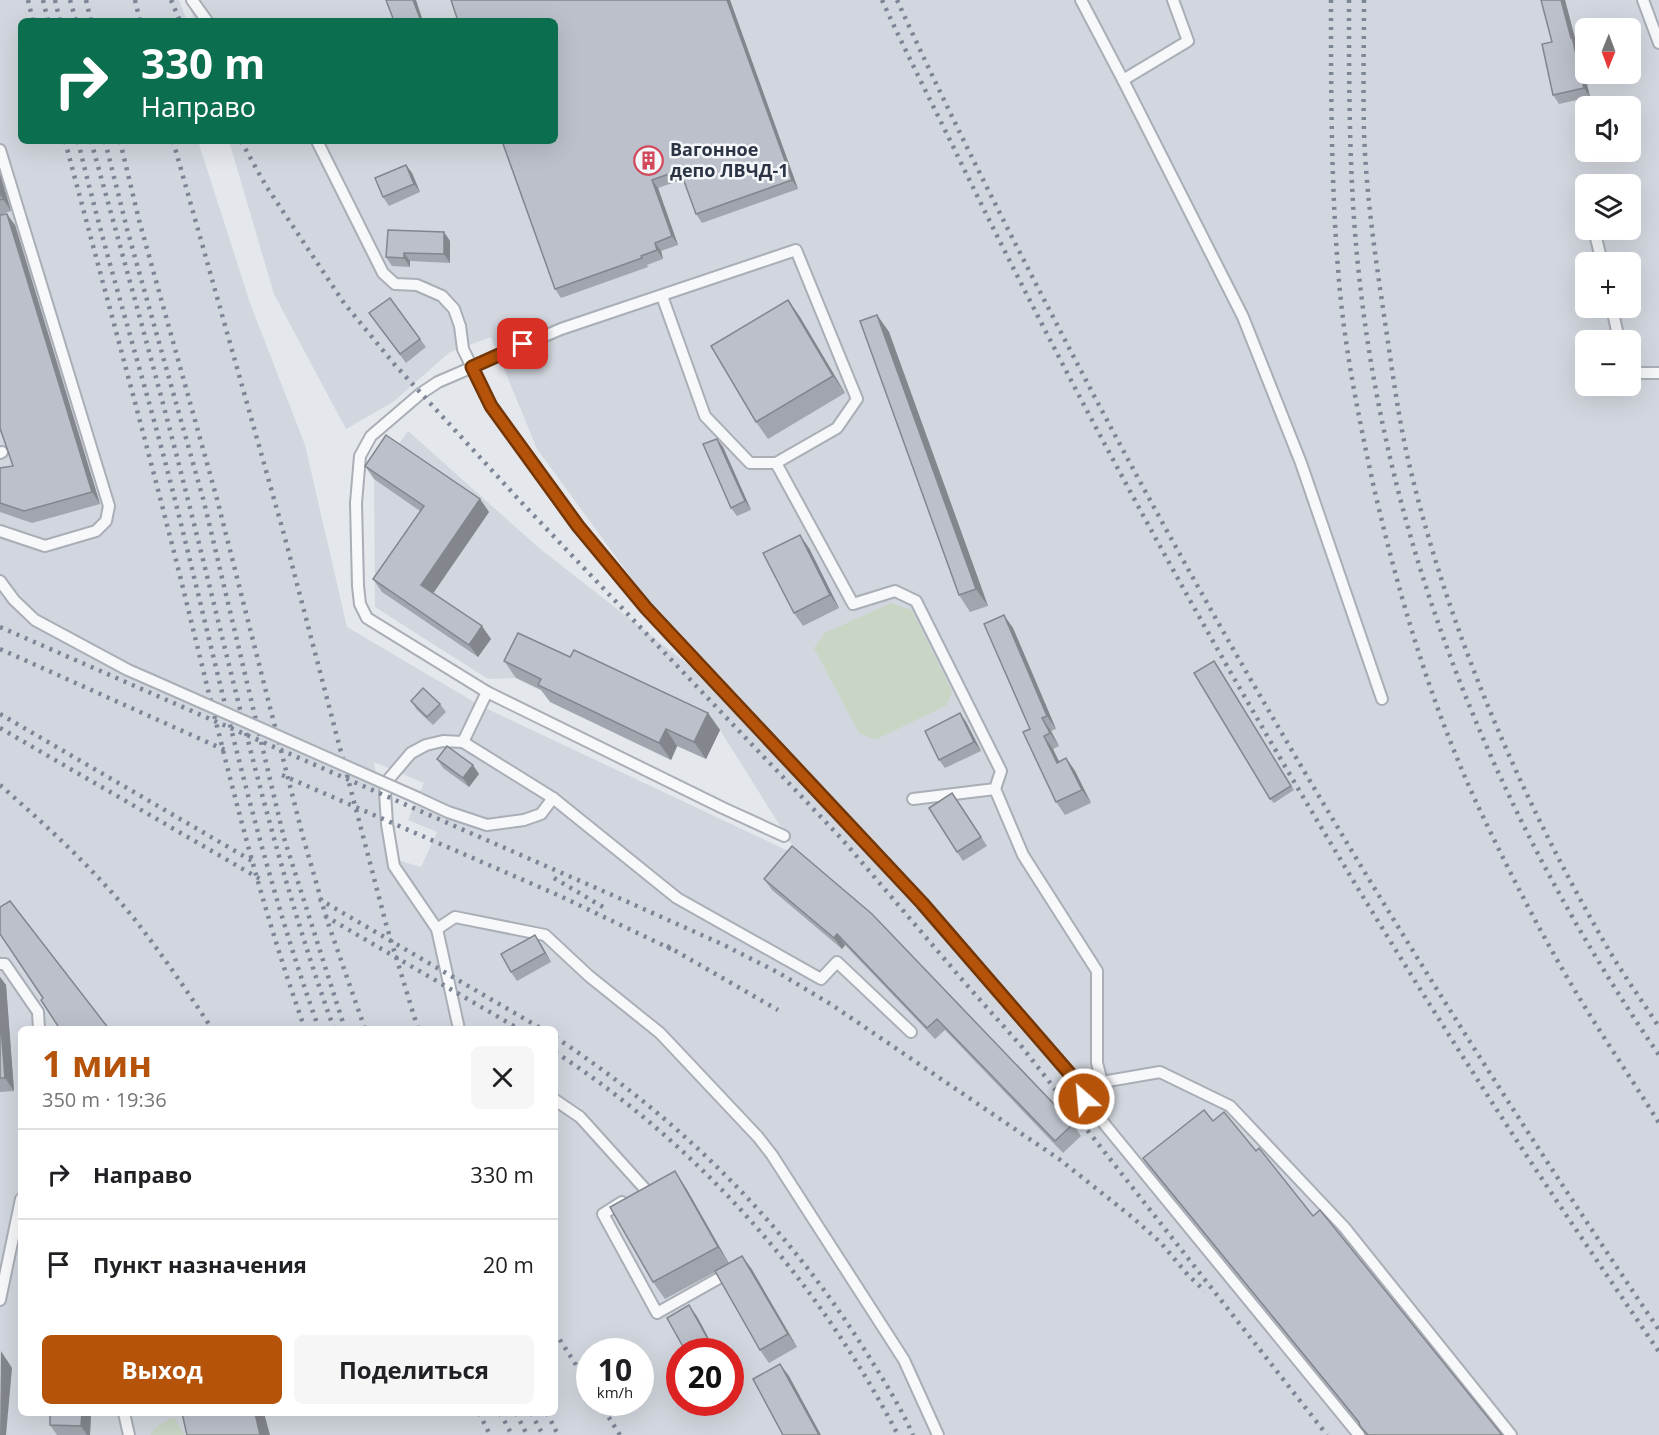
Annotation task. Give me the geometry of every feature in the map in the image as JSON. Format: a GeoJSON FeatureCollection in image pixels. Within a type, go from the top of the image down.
{"type":"FeatureCollection","features":[{"type":"Feature","properties":{"kind":"lane"},"geometry":{"type":"LineString","coordinates":[[192,0],[205,18]]}},
{"type":"Feature","properties":{"kind":"lane"},"geometry":{"type":"LineString","coordinates":[[1081,0],[1124,80],[1242,317],[1301,463],[1382,699]]}},
{"type":"Feature","properties":{"kind":"lane"},"geometry":{"type":"LineString","coordinates":[[1124,80],[1188,41],[1173,0]]}},
{"type":"Feature","properties":{"kind":"lane"},"geometry":{"type":"LineString","coordinates":[[1643,0],[1659,43]]}},
{"type":"Feature","properties":{"kind":"lane"},"geometry":{"type":"LineString","coordinates":[[318,144],[383,273],[395,284],[417,285],[442,296],[454,309],[460,326],[463,349],[491,406],[578,526],[646,608],[922,903],[1083,1089],[1084,1099],[1359,1435]]}},
{"type":"Feature","properties":{"kind":"lane"},"geometry":{"type":"LineString","coordinates":[[0,150],[16,217],[109,506],[106,521],[96,531],[45,546],[0,531]]}},
{"type":"Feature","properties":{"kind":"lane"},"geometry":{"type":"LineString","coordinates":[[662,296],[705,416],[750,463],[776,463],[837,428],[856,399],[796,250],[561,329],[438,382],[420,394],[371,436],[360,456],[356,502],[357,585],[360,604],[368,618],[487,692],[784,836]]}},
{"type":"Feature","properties":{"kind":"lane"},"geometry":{"type":"LineString","coordinates":[[1641,373],[1659,373]]}},
{"type":"Feature","properties":{"kind":"lane"},"geometry":{"type":"LineString","coordinates":[[776,463],[853,604],[895,591],[916,601],[1001,771],[995,789],[1023,855],[1097,970],[1097,1063],[1102,1082]]}},
{"type":"Feature","properties":{"kind":"lane"},"geometry":{"type":"LineString","coordinates":[[0,581],[14,600],[35,620],[128,670],[448,812],[487,825],[524,820],[542,814],[553,798]]}},
{"type":"Feature","properties":{"kind":"lane"},"geometry":{"type":"LineString","coordinates":[[463,742],[487,692]]}},
{"type":"Feature","properties":{"kind":"lane"},"geometry":{"type":"LineString","coordinates":[[458,1026],[437,929],[394,866],[387,824],[385,792],[388,780],[411,753],[426,745],[443,741],[463,742],[553,798],[677,898],[821,979],[837,962],[911,1032]]}},
{"type":"Feature","properties":{"kind":"lane"},"geometry":{"type":"LineString","coordinates":[[913,799],[995,789]]}},
{"type":"Feature","properties":{"kind":"lane"},"geometry":{"type":"LineString","coordinates":[[437,929],[455,916],[546,935],[589,976],[660,1033],[758,1137],[772,1155],[904,1360],[938,1435]]}},
{"type":"Feature","properties":{"kind":"lane"},"geometry":{"type":"LineString","coordinates":[[0,964],[5,964],[38,1012],[39,1026]]}},
{"type":"Feature","properties":{"kind":"lane"},"geometry":{"type":"LineString","coordinates":[[1083,1089],[1102,1082],[1160,1072],[1230,1106],[1344,1227],[1511,1435]]}},
{"type":"Feature","properties":{"kind":"lane"},"geometry":{"type":"LineString","coordinates":[[558,1102],[580,1118],[637,1194]]}},
{"type":"Feature","properties":{"kind":"lane"},"geometry":{"type":"LineString","coordinates":[[656,1183],[603,1214],[657,1313],[736,1269]]}},
{"type":"Feature","properties":{"kind":"lane"},"geometry":{"type":"LineString","coordinates":[[0,1300],[18,1213]]}},
{"type":"Feature","properties":{"kind":"lane"},"geometry":{"type":"LineString","coordinates":[[125,1416],[129,1435]]}},
{"type":"Feature","properties":{"kind":"shaded area"},"geometry":{"type":"Polygon","coordinates":[[[0,0],[179,0],[186,18],[18,18],[18,144],[199,144],[250,303],[305,445],[347,627],[481,706],[799,856],[720,730],[706,759],[678,746],[671,760],[516,678],[488,679],[375,607],[374,479],[408,431],[539,548],[704,677],[537,449],[491,337],[450,352],[393,402],[346,429],[274,294],[230,144],[558,144],[558,18],[193,18],[190,8],[193,0],[1659,0],[1659,1435],[0,1435],[0,0]],[[374,762],[387,857],[421,867],[437,832],[408,820],[424,783],[374,762]]]}},
{"type":"Feature","properties":{"kind":"green space"},"geometry":{"type":"Polygon","coordinates":[[[891,603],[912,610],[952,691],[947,705],[875,740],[859,733],[814,648],[825,633],[891,603]]]}},
{"type":"Feature","properties":{"kind":"green space"},"geometry":{"type":"Polygon","coordinates":[[[174,1417],[184,1435],[151,1435],[154,1428],[174,1417]]]}},
{"type":"Feature","properties":{"kind":"building"},"geometry":{"type":"Polygon","coordinates":[[[386,0],[413,0],[420,18],[393,18],[386,0]]]}},
{"type":"Feature","properties":{"kind":"building","name":"Вагонное депо ЛВЧД-1"},"geometry":{"type":"Polygon","coordinates":[[[451,0],[727,0],[792,180],[696,214],[680,170],[652,180],[672,236],[655,243],[657,250],[641,256],[642,258],[555,289],[503,144],[558,144],[558,18],[457,18],[451,0]]]}},
{"type":"Feature","properties":{"kind":"building"},"geometry":{"type":"Polygon","coordinates":[[[1541,0],[1561,0],[1575,50],[1575,84],[1583,84],[1584,88],[1553,95],[1542,44],[1552,42],[1541,0]]]}},
{"type":"Feature","properties":{"kind":"building"},"geometry":{"type":"Polygon","coordinates":[[[406,165],[414,184],[383,197],[375,178],[406,165]]]}},
{"type":"Feature","properties":{"kind":"building"},"geometry":{"type":"Polygon","coordinates":[[[7,214],[92,492],[24,511],[0,503],[0,468],[13,466],[0,428],[0,215],[7,214]]]}},
{"type":"Feature","properties":{"kind":"building"},"geometry":{"type":"Polygon","coordinates":[[[388,230],[444,232],[444,254],[404,253],[404,258],[386,257],[388,230]]]}},
{"type":"Feature","properties":{"kind":"building"},"geometry":{"type":"Polygon","coordinates":[[[390,298],[420,339],[400,354],[369,313],[390,298]]]}},
{"type":"Feature","properties":{"kind":"building"},"geometry":{"type":"Polygon","coordinates":[[[788,300],[833,376],[756,422],[711,346],[788,300]]]}},
{"type":"Feature","properties":{"kind":"building"},"geometry":{"type":"Polygon","coordinates":[[[877,315],[976,589],[959,595],[860,321],[877,315]]]}},
{"type":"Feature","properties":{"kind":"building"},"geometry":{"type":"Polygon","coordinates":[[[386,435],[480,499],[421,585],[482,626],[469,645],[373,579],[424,506],[365,466],[386,435]]]}},
{"type":"Feature","properties":{"kind":"building"},"geometry":{"type":"Polygon","coordinates":[[[717,439],[745,501],[731,508],[703,444],[717,439]]]}},
{"type":"Feature","properties":{"kind":"building"},"geometry":{"type":"Polygon","coordinates":[[[800,535],[830,595],[794,613],[763,553],[800,535]]]}},
{"type":"Feature","properties":{"kind":"building"},"geometry":{"type":"Polygon","coordinates":[[[1004,615],[1047,716],[1042,718],[1050,733],[1044,736],[1057,763],[1066,758],[1082,790],[1056,802],[1023,732],[1030,729],[984,624],[1004,615]]]}},
{"type":"Feature","properties":{"kind":"building"},"geometry":{"type":"Polygon","coordinates":[[[518,633],[570,657],[574,650],[708,713],[694,742],[666,729],[659,743],[538,685],[541,679],[504,661],[518,633]]]}},
{"type":"Feature","properties":{"kind":"building"},"geometry":{"type":"Polygon","coordinates":[[[1214,661],[1291,786],[1270,799],[1194,673],[1214,661]]]}},
{"type":"Feature","properties":{"kind":"building"},"geometry":{"type":"Polygon","coordinates":[[[423,688],[440,704],[427,717],[411,701],[423,688]]]}},
{"type":"Feature","properties":{"kind":"building"},"geometry":{"type":"Polygon","coordinates":[[[960,713],[974,742],[939,760],[925,731],[960,713]]]}},
{"type":"Feature","properties":{"kind":"building"},"geometry":{"type":"Polygon","coordinates":[[[447,746],[473,765],[463,778],[437,759],[447,746]]]}},
{"type":"Feature","properties":{"kind":"building"},"geometry":{"type":"Polygon","coordinates":[[[952,793],[981,837],[957,852],[929,808],[952,793]]]}},
{"type":"Feature","properties":{"kind":"building"},"geometry":{"type":"Polygon","coordinates":[[[792,846],[872,914],[1073,1124],[1055,1141],[937,1019],[927,1028],[837,934],[834,938],[764,879],[792,846]]]}},
{"type":"Feature","properties":{"kind":"building"},"geometry":{"type":"Polygon","coordinates":[[[10,901],[107,1026],[58,1026],[41,1000],[43,998],[0,934],[0,907],[10,901]]]}},
{"type":"Feature","properties":{"kind":"building"},"geometry":{"type":"Polygon","coordinates":[[[535,935],[545,953],[511,972],[501,954],[535,935]]]}},
{"type":"Feature","properties":{"kind":"building"},"geometry":{"type":"Polygon","coordinates":[[[0,1014],[5,1078],[0,1078],[0,1014]]]}},
{"type":"Feature","properties":{"kind":"building"},"geometry":{"type":"Polygon","coordinates":[[[1204,1110],[1213,1121],[1224,1112],[1256,1151],[1259,1148],[1313,1216],[1320,1210],[1502,1435],[1368,1435],[1143,1158],[1204,1110]]]}},
{"type":"Feature","properties":{"kind":"building"},"geometry":{"type":"Polygon","coordinates":[[[675,1171],[718,1247],[653,1282],[610,1207],[675,1171]]]}},
{"type":"Feature","properties":{"kind":"building"},"geometry":{"type":"Polygon","coordinates":[[[742,1256],[788,1334],[760,1350],[715,1271],[742,1256]]]}},
{"type":"Feature","properties":{"kind":"building"},"geometry":{"type":"Polygon","coordinates":[[[689,1305],[707,1338],[678,1338],[667,1318],[689,1305]]]}},
{"type":"Feature","properties":{"kind":"building"},"geometry":{"type":"Polygon","coordinates":[[[780,1364],[819,1435],[783,1435],[753,1379],[780,1364]]]}},
{"type":"Feature","properties":{"kind":"building"},"geometry":{"type":"Polygon","coordinates":[[[50,1416],[82,1416],[81,1426],[50,1425],[50,1416]]]}},
{"type":"Feature","properties":{"kind":"building"},"geometry":{"type":"Polygon","coordinates":[[[183,1416],[256,1416],[260,1435],[187,1435],[183,1416]]]}},
{"type":"Feature","properties":{"kind":"railway"},"geometry":{"type":"LineString","coordinates":[[28,0],[32,18]]}},
{"type":"Feature","properties":{"kind":"railway"},"geometry":{"type":"LineString","coordinates":[[43,0],[47,18]]}},
{"type":"Feature","properties":{"kind":"railway"},"geometry":{"type":"LineString","coordinates":[[55,0],[59,18]]}},
{"type":"Feature","properties":{"kind":"railway"},"geometry":{"type":"LineString","coordinates":[[70,0],[75,18]]}},
{"type":"Feature","properties":{"kind":"railway"},"geometry":{"type":"LineString","coordinates":[[86,0],[90,18]]}},
{"type":"Feature","properties":{"kind":"railway"},"geometry":{"type":"LineString","coordinates":[[135,0],[139,18]]}},
{"type":"Feature","properties":{"kind":"railway"},"geometry":{"type":"LineString","coordinates":[[171,0],[179,18]]}},
{"type":"Feature","properties":{"kind":"railway"},"geometry":{"type":"LineString","coordinates":[[882,0],[964,169],[1081,400],[1205,628],[1403,962],[1541,1177],[1659,1352]]}},
{"type":"Feature","properties":{"kind":"railway"},"geometry":{"type":"LineString","coordinates":[[897,0],[972,157],[1050,311],[1190,573],[1339,830],[1416,957],[1659,1330]]}},
{"type":"Feature","properties":{"kind":"railway"},"geometry":{"type":"LineString","coordinates":[[1331,0],[1333,176],[1336,246],[1345,333],[1368,462],[1406,609],[1445,729],[1503,858],[1573,987],[1659,1123]]}},
{"type":"Feature","properties":{"kind":"railway"},"geometry":{"type":"LineString","coordinates":[[1349,0],[1351,172],[1359,275],[1374,380],[1396,483],[1425,584],[1461,684],[1502,781],[1549,875],[1602,967],[1659,1055]]}},
{"type":"Feature","properties":{"kind":"railway"},"geometry":{"type":"LineString","coordinates":[[1364,0],[1364,131],[1371,224],[1400,420],[1423,518],[1463,643],[1513,765],[1571,883],[1623,973],[1659,1027]]}},
{"type":"Feature","properties":{"kind":"railway"},"geometry":{"type":"LineString","coordinates":[[66,144],[154,473],[253,864],[304,1026]]}},
{"type":"Feature","properties":{"kind":"railway"},"geometry":{"type":"LineString","coordinates":[[79,144],[167,469],[260,839],[318,1026]]}},
{"type":"Feature","properties":{"kind":"railway"},"geometry":{"type":"LineString","coordinates":[[92,144],[167,419],[274,837],[292,901],[333,1026]]}},
{"type":"Feature","properties":{"kind":"railway"},"geometry":{"type":"LineString","coordinates":[[106,144],[127,229],[204,502],[284,838],[344,1026]]}},
{"type":"Feature","properties":{"kind":"railway"},"geometry":{"type":"LineString","coordinates":[[121,144],[139,220],[217,499],[303,837],[327,920],[364,1026]]}},
{"type":"Feature","properties":{"kind":"railway"},"geometry":{"type":"LineString","coordinates":[[174,144],[285,538],[386,924],[417,1026]]}},
{"type":"Feature","properties":{"kind":"railway"},"geometry":{"type":"LineString","coordinates":[[243,144],[266,186],[344,303],[395,365],[522,503],[841,838],[1022,1047],[1327,1435]]}},
{"type":"Feature","properties":{"kind":"railway"},"geometry":{"type":"LineString","coordinates":[[0,627],[619,898],[724,945],[779,973],[832,1005],[1059,1159],[1161,1243],[1205,1291]]}},
{"type":"Feature","properties":{"kind":"railway"},"geometry":{"type":"LineString","coordinates":[[0,649],[227,751]]}},
{"type":"Feature","properties":{"kind":"railway"},"geometry":{"type":"LineString","coordinates":[[0,714],[254,862]]}},
{"type":"Feature","properties":{"kind":"railway"},"geometry":{"type":"LineString","coordinates":[[0,728],[260,879]]}},
{"type":"Feature","properties":{"kind":"railway"},"geometry":{"type":"LineString","coordinates":[[282,775],[560,896],[673,950]]}},
{"type":"Feature","properties":{"kind":"railway"},"geometry":{"type":"LineString","coordinates":[[0,785],[71,850],[121,903],[166,961],[210,1026]]}},
{"type":"Feature","properties":{"kind":"railway"},"geometry":{"type":"LineString","coordinates":[[554,878],[608,910]]}},
{"type":"Feature","properties":{"kind":"railway"},"geometry":{"type":"LineString","coordinates":[[319,899],[537,1026]]}},
{"type":"Feature","properties":{"kind":"railway"},"geometry":{"type":"LineString","coordinates":[[325,916],[514,1026]]}},
{"type":"Feature","properties":{"kind":"railway"},"geometry":{"type":"LineString","coordinates":[[667,946],[778,1010]]}},
{"type":"Feature","properties":{"kind":"railway"},"geometry":{"type":"LineString","coordinates":[[558,1039],[646,1103],[688,1139],[766,1218],[835,1305],[885,1382],[913,1435]]}},
{"type":"Feature","properties":{"kind":"railway"},"geometry":{"type":"LineString","coordinates":[[558,1054],[608,1089],[659,1130],[707,1174],[751,1221],[793,1271],[831,1324],[866,1378],[898,1435]]}},
{"type":"Feature","properties":{"kind":"railway"},"geometry":{"type":"LineString","coordinates":[[558,1337],[576,1365]]}},
{"type":"Feature","properties":{"kind":"railway"},"geometry":{"type":"LineString","coordinates":[[480,1416],[490,1435]]}},
{"type":"Feature","properties":{"kind":"railway"},"geometry":{"type":"LineString","coordinates":[[502,1416],[512,1435]]}},
{"type":"Feature","properties":{"kind":"railway"},"geometry":{"type":"LineString","coordinates":[[518,1416],[527,1435]]}},
{"type":"Feature","properties":{"kind":"railway"},"geometry":{"type":"LineString","coordinates":[[533,1416],[543,1435]]}},
{"type":"Feature","properties":{"kind":"railway"},"geometry":{"type":"LineString","coordinates":[[548,1416],[558,1435]]}},
{"type":"Feature","properties":{"kind":"railway"},"geometry":{"type":"LineString","coordinates":[[608,1416],[620,1435]]}},
{"type":"Feature","properties":{"kind":"place","name":"Вагонное депо ЛВЧД-1"},"geometry":{"type":"Point","coordinates":[649,160]}},
{"type":"Feature","properties":{"kind":"route"},"geometry":{"type":"LineString","coordinates":[[523,344],[472,367],[491,406],[578,526],[646,608],[922,903],[1083,1089],[1084,1099]]}}]}
